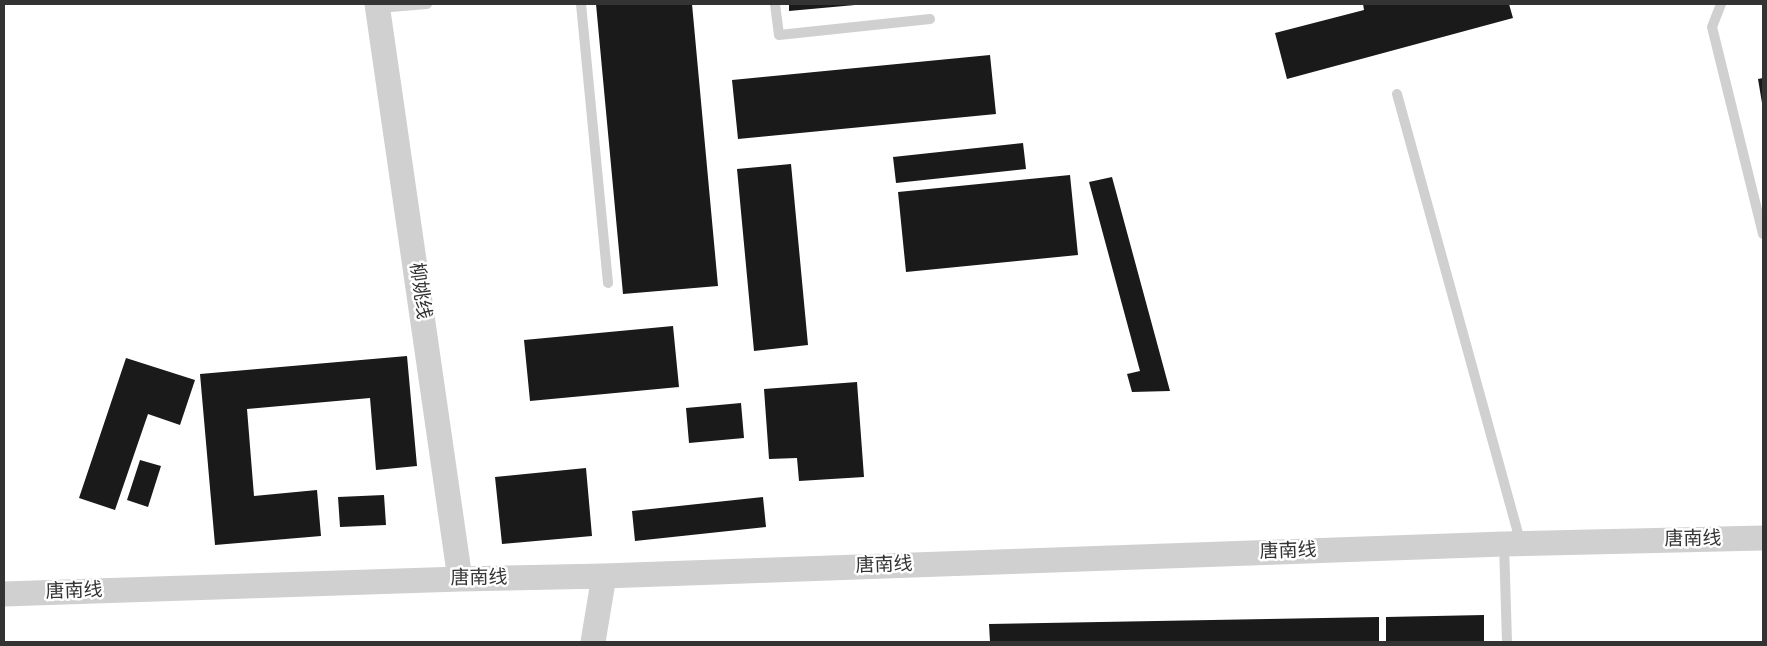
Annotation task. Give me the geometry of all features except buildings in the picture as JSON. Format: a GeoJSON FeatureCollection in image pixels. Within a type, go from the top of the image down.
{"type":"FeatureCollection","features":[{"type":"Feature","properties":{"kind":"street","name":"柳姚线"},"geometry":{"type":"LineString","coordinates":[[378,6],[460,579]]}},
{"type":"Feature","properties":{"kind":"street","name":"唐南线"},"geometry":{"type":"LineString","coordinates":[[4,594],[604,576],[1513,544],[1763,538]]}},
{"type":"Feature","properties":{"kind":"street"},"geometry":{"type":"LineString","coordinates":[[593,642],[604,576]]}},
{"type":"Feature","properties":{"kind":"lane"},"geometry":{"type":"LineString","coordinates":[[378,6],[427,4]]}},
{"type":"Feature","properties":{"kind":"lane"},"geometry":{"type":"LineString","coordinates":[[581,4],[608,283]]}},
{"type":"Feature","properties":{"kind":"lane"},"geometry":{"type":"LineString","coordinates":[[775,4],[779,35],[930,19]]}},
{"type":"Feature","properties":{"kind":"lane"},"geometry":{"type":"LineString","coordinates":[[1721,4],[1712,26],[1763,234]]}},
{"type":"Feature","properties":{"kind":"lane"},"geometry":{"type":"LineString","coordinates":[[1397,94],[1513,544],[1507,642]]}}]}
